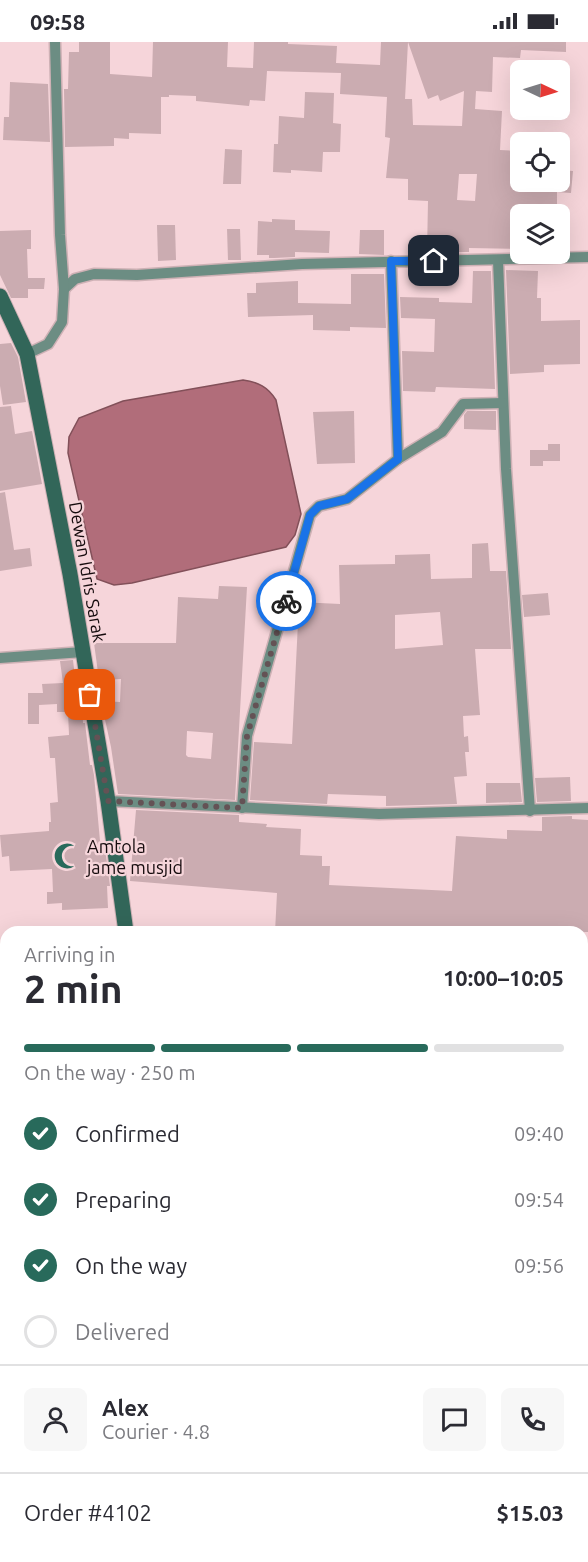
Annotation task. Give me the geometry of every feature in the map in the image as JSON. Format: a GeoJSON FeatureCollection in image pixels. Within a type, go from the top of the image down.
{"type":"FeatureCollection","features":[{"type":"Feature","properties":{"kind":"main road","name":"Dewan Idris Sarak"},"geometry":{"type":"LineString","coordinates":[[0,296],[27,354],[83,652],[108,801],[125,926]]}},
{"type":"Feature","properties":{"kind":"street"},"geometry":{"type":"LineString","coordinates":[[27,354],[48,344],[62,322],[64,289],[60,235],[55,42]]}},
{"type":"Feature","properties":{"kind":"street"},"geometry":{"type":"LineString","coordinates":[[64,289],[75,279],[94,274],[137,275],[302,264],[588,257]]}},
{"type":"Feature","properties":{"kind":"street"},"geometry":{"type":"LineString","coordinates":[[498,260],[503,403],[530,811]]}},
{"type":"Feature","properties":{"kind":"street"},"geometry":{"type":"LineString","coordinates":[[391,261],[398,459]]}},
{"type":"Feature","properties":{"kind":"street"},"geometry":{"type":"LineString","coordinates":[[242,808],[247,736],[310,515],[319,506],[347,499],[398,459],[442,432],[463,404],[503,403]]}},
{"type":"Feature","properties":{"kind":"street"},"geometry":{"type":"LineString","coordinates":[[0,658],[83,652]]}},
{"type":"Feature","properties":{"kind":"street"},"geometry":{"type":"LineString","coordinates":[[108,801],[379,814],[588,808]]}},
{"type":"Feature","properties":{"kind":"shaded area"},"geometry":{"type":"Polygon","coordinates":[[[243,380],[262,386],[276,400],[301,514],[295,535],[286,547],[132,583],[114,585],[97,579],[68,453],[69,437],[79,418],[123,401],[243,380]]]}},
{"type":"Feature","properties":{"kind":"building"},"geometry":{"type":"Polygon","coordinates":[[[79,42],[110,42],[110,74],[152,77],[153,42],[228,42],[227,67],[253,68],[254,42],[337,46],[336,63],[380,65],[381,42],[408,42],[566,42],[566,52],[521,50],[520,58],[493,57],[492,92],[476,91],[475,109],[502,111],[500,150],[510,150],[510,192],[557,192],[557,204],[510,204],[510,249],[469,248],[469,252],[427,252],[428,201],[408,200],[408,179],[386,178],[390,138],[385,137],[387,97],[340,94],[341,73],[267,71],[265,101],[250,100],[249,106],[196,101],[196,96],[161,97],[161,134],[129,133],[129,139],[114,138],[114,146],[65,147],[64,89],[68,89],[69,52],[79,52],[79,42]],[[408,42],[405,99],[412,99],[413,125],[462,126],[464,91],[440,101],[438,95],[428,99],[408,42]],[[459,174],[457,200],[475,201],[477,174],[459,174]]]}},
{"type":"Feature","properties":{"kind":"building"},"geometry":{"type":"Polygon","coordinates":[[[10,82],[48,84],[50,142],[3,140],[4,117],[9,117],[10,82]]]}},
{"type":"Feature","properties":{"kind":"building"},"geometry":{"type":"Polygon","coordinates":[[[305,92],[334,93],[333,123],[341,124],[340,152],[323,152],[322,172],[291,170],[291,173],[273,172],[274,144],[278,144],[279,116],[304,118],[305,92]]]}},
{"type":"Feature","properties":{"kind":"building"},"geometry":{"type":"Polygon","coordinates":[[[225,149],[242,150],[241,184],[223,184],[225,149]]]}},
{"type":"Feature","properties":{"kind":"building"},"geometry":{"type":"Polygon","coordinates":[[[570,171],[573,171],[571,193],[557,192],[570,192],[570,171]]]}},
{"type":"Feature","properties":{"kind":"building"},"geometry":{"type":"Polygon","coordinates":[[[272,219],[295,220],[295,230],[330,231],[329,253],[295,252],[295,257],[274,258],[269,258],[269,255],[257,255],[258,221],[272,222],[272,219]]]}},
{"type":"Feature","properties":{"kind":"building"},"geometry":{"type":"Polygon","coordinates":[[[157,225],[175,225],[176,260],[158,261],[157,225]]]}},
{"type":"Feature","properties":{"kind":"building"},"geometry":{"type":"Polygon","coordinates":[[[227,229],[240,229],[241,260],[228,260],[227,229]]]}},
{"type":"Feature","properties":{"kind":"building"},"geometry":{"type":"Polygon","coordinates":[[[31,230],[31,249],[27,249],[28,278],[45,278],[44,289],[28,289],[28,298],[11,298],[0,275],[0,231],[31,230]]]}},
{"type":"Feature","properties":{"kind":"building"},"geometry":{"type":"Polygon","coordinates":[[[360,230],[384,230],[384,255],[359,254],[360,230]]]}},
{"type":"Feature","properties":{"kind":"building"},"geometry":{"type":"Polygon","coordinates":[[[506,270],[538,271],[537,298],[541,298],[541,321],[580,320],[580,364],[544,365],[544,372],[510,374],[506,270]]]}},
{"type":"Feature","properties":{"kind":"building"},"geometry":{"type":"Polygon","coordinates":[[[473,271],[491,271],[495,389],[436,387],[435,392],[403,391],[402,351],[434,352],[435,319],[401,318],[400,297],[439,298],[439,302],[472,303],[473,271]]]}},
{"type":"Feature","properties":{"kind":"building"},"geometry":{"type":"Polygon","coordinates":[[[351,274],[384,274],[386,328],[350,327],[350,331],[313,330],[313,315],[248,317],[247,293],[256,293],[256,283],[298,281],[298,303],[351,304],[351,274]]]}},
{"type":"Feature","properties":{"kind":"building"},"geometry":{"type":"Polygon","coordinates":[[[11,343],[18,357],[26,402],[3,405],[0,386],[0,344],[11,343]]]}},
{"type":"Feature","properties":{"kind":"building"},"geometry":{"type":"Polygon","coordinates":[[[11,406],[15,434],[32,431],[42,484],[0,491],[0,407],[11,406]]]}},
{"type":"Feature","properties":{"kind":"building"},"geometry":{"type":"Polygon","coordinates":[[[354,411],[355,463],[317,464],[313,412],[354,411]]]}},
{"type":"Feature","properties":{"kind":"building"},"geometry":{"type":"Polygon","coordinates":[[[467,411],[496,411],[496,430],[464,429],[464,415],[467,411]]]}},
{"type":"Feature","properties":{"kind":"building"},"geometry":{"type":"Polygon","coordinates":[[[548,444],[560,444],[560,461],[543,461],[543,466],[530,466],[530,450],[548,450],[548,444]]]}},
{"type":"Feature","properties":{"kind":"building"},"geometry":{"type":"Polygon","coordinates":[[[5,492],[14,550],[30,548],[32,566],[0,571],[0,493],[5,492]]]}},
{"type":"Feature","properties":{"kind":"building"},"geometry":{"type":"Polygon","coordinates":[[[488,543],[490,571],[506,571],[511,649],[475,649],[480,715],[463,716],[464,737],[468,736],[469,752],[465,752],[467,776],[454,777],[457,804],[386,806],[386,796],[328,794],[327,804],[250,800],[254,742],[292,744],[299,602],[340,604],[339,565],[395,564],[395,555],[430,554],[431,579],[472,578],[472,544],[488,543]],[[440,612],[395,615],[395,649],[443,645],[440,612]]]}},
{"type":"Feature","properties":{"kind":"building"},"geometry":{"type":"Polygon","coordinates":[[[219,586],[247,587],[235,800],[118,794],[101,701],[120,702],[121,679],[99,680],[94,643],[176,643],[178,597],[218,599],[219,586]],[[187,731],[186,755],[211,759],[213,733],[187,731]]]}},
{"type":"Feature","properties":{"kind":"building"},"geometry":{"type":"Polygon","coordinates":[[[548,593],[550,615],[524,617],[522,595],[548,593]]]}},
{"type":"Feature","properties":{"kind":"building"},"geometry":{"type":"Polygon","coordinates":[[[73,660],[78,704],[82,704],[90,765],[92,765],[94,775],[100,841],[104,841],[110,886],[107,886],[108,908],[62,910],[62,903],[47,904],[47,892],[53,892],[52,869],[10,871],[9,856],[2,857],[0,835],[49,831],[50,803],[58,802],[55,758],[50,758],[48,737],[69,735],[68,712],[57,712],[57,704],[39,705],[39,724],[28,724],[28,693],[43,693],[42,684],[63,683],[60,661],[73,660]]]}},
{"type":"Feature","properties":{"kind":"building"},"geometry":{"type":"Polygon","coordinates":[[[570,777],[571,801],[537,802],[535,778],[570,777]]]}},
{"type":"Feature","properties":{"kind":"building"},"geometry":{"type":"Polygon","coordinates":[[[486,783],[520,783],[522,802],[486,803],[486,783]]]}},
{"type":"Feature","properties":{"kind":"building"},"geometry":{"type":"Polygon","coordinates":[[[136,810],[239,815],[239,822],[267,824],[266,827],[301,829],[300,855],[322,856],[322,866],[330,866],[329,885],[452,891],[456,836],[507,839],[507,830],[542,831],[542,817],[572,816],[572,819],[588,820],[588,926],[275,926],[277,893],[130,881],[136,810]]]}},
{"type":"Feature","properties":{"kind":"way so far"},"geometry":{"type":"LineString","coordinates":[[90,695],[108,801],[242,808],[247,736],[286,601]]}},
{"type":"Feature","properties":{"kind":"place","name":"Amtola jame musjid"},"geometry":{"type":"Point","coordinates":[67,856]}},
{"type":"Feature","properties":{"kind":"route"},"geometry":{"type":"LineString","coordinates":[[286,601],[310,515],[319,506],[347,499],[398,459],[391,261],[434,261]]}}]}
